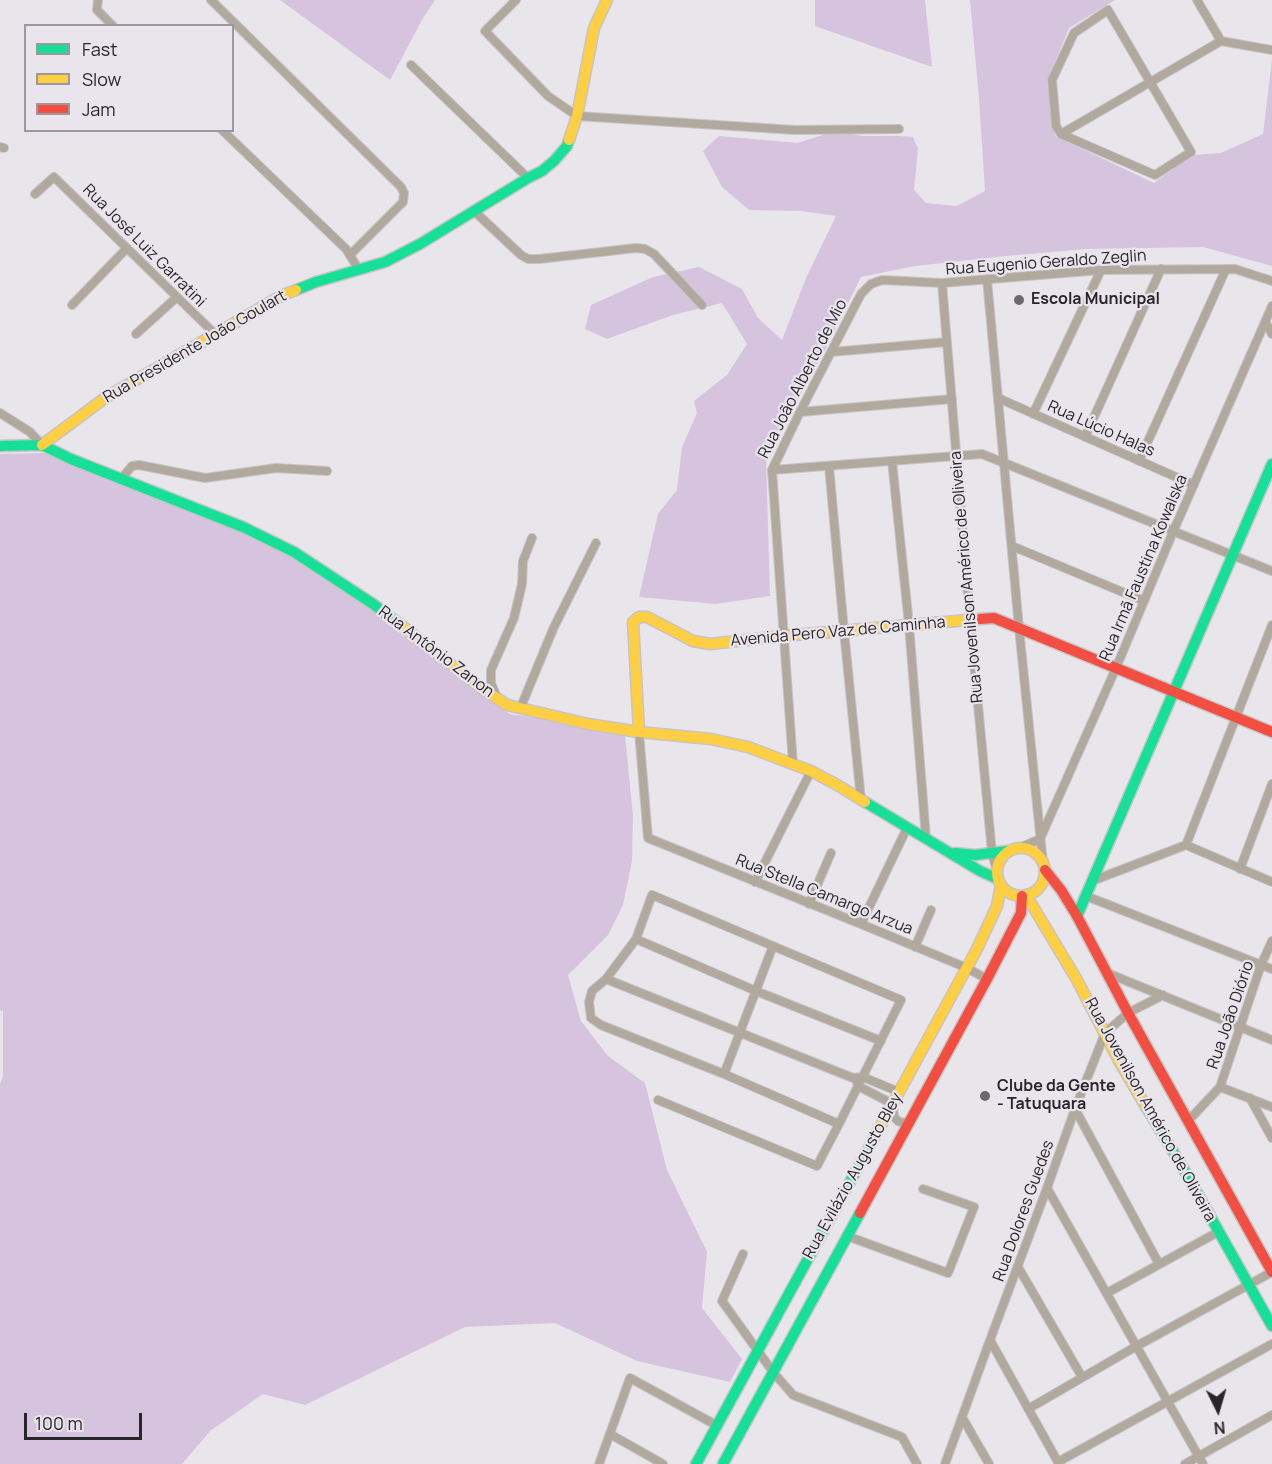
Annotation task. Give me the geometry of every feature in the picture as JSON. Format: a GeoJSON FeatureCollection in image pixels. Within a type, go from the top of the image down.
{"type":"FeatureCollection","features":[{"type":"Feature","properties":{"kind":"main road","name":"Rua Presidente João Goulart"},"geometry":{"type":"LineString","coordinates":[[42,445],[105,398],[283,295],[316,282],[385,262],[420,244],[542,171],[567,146],[577,116],[594,28],[606,0]]}},
{"type":"Feature","properties":{"kind":"main road","name":"Rua Antônio Zanon"},"geometry":{"type":"LineString","coordinates":[[0,446],[42,445],[71,459],[243,527],[294,552],[373,604],[480,687],[507,705],[588,724],[711,739],[748,747],[794,764],[839,786],[980,871],[998,878]]}},
{"type":"Feature","properties":{"kind":"main road"},"geometry":{"type":"LineString","coordinates":[[1077,916],[1272,464]]}},
{"type":"Feature","properties":{"kind":"main road","name":"Avenida Pero Vaz de Caminha"},"geometry":{"type":"LineString","coordinates":[[639,732],[633,622],[639,617],[647,617],[693,641],[710,644],[994,618],[1272,732]]}},
{"type":"Feature","properties":{"kind":"main road"},"geometry":{"type":"LineString","coordinates":[[1026,848],[1034,852],[1039,856],[1044,867],[1042,883],[1032,893],[1024,895],[1010,893],[998,878],[998,863],[1002,856],[1014,849],[1026,848]]}},
{"type":"Feature","properties":{"kind":"main road","name":"Rua Antônio Zanon"},"geometry":{"type":"LineString","coordinates":[[949,852],[975,855],[1014,849]]}},
{"type":"Feature","properties":{"kind":"main road","name":"Rua Jovenilson Américo de Oliveira"},"geometry":{"type":"LineString","coordinates":[[1044,867],[1077,916],[1128,1013],[1272,1272]]}},
{"type":"Feature","properties":{"kind":"main road","name":"Rua Evilázio Augusto Bley"},"geometry":{"type":"LineString","coordinates":[[696,1464],[967,968],[996,906],[998,878]]}},
{"type":"Feature","properties":{"kind":"main road","name":"Rua Jovenilson Américo de Oliveira"},"geometry":{"type":"LineString","coordinates":[[1024,895],[1077,980],[1119,1061],[1183,1168],[1272,1326]]}},
{"type":"Feature","properties":{"kind":"main road","name":"Rua Evilázio Augusto Bley"},"geometry":{"type":"LineString","coordinates":[[723,1464],[987,979],[1021,913],[1024,895]]}},
{"type":"Feature","properties":{"kind":"main road"},"geometry":{"type":"LineString","coordinates":[[1021,913],[1036,912]]}},
{"type":"Feature","properties":{"kind":"street"},"geometry":{"type":"LineString","coordinates":[[98,0],[97,10],[111,24]]}},
{"type":"Feature","properties":{"kind":"street"},"geometry":{"type":"LineString","coordinates":[[211,0],[401,187],[404,193],[403,202],[350,255]]}},
{"type":"Feature","properties":{"kind":"street"},"geometry":{"type":"LineString","coordinates":[[516,0],[485,31],[548,96],[577,116],[795,130],[899,129]]}},
{"type":"Feature","properties":{"kind":"street"},"geometry":{"type":"LineString","coordinates":[[1197,0],[1221,41]]}},
{"type":"Feature","properties":{"kind":"street"},"geometry":{"type":"LineString","coordinates":[[1108,10],[1150,82],[1191,152],[1155,175],[1061,134],[1056,126],[1052,80],[1074,33],[1108,10]]}},
{"type":"Feature","properties":{"kind":"street"},"geometry":{"type":"LineString","coordinates":[[1061,134],[1221,41],[1272,50]]}},
{"type":"Feature","properties":{"kind":"street"},"geometry":{"type":"LineString","coordinates":[[411,65],[528,178]]}},
{"type":"Feature","properties":{"kind":"street"},"geometry":{"type":"LineString","coordinates":[[224,132],[350,255],[359,270]]}},
{"type":"Feature","properties":{"kind":"street","name":"Rua José Luiz Garratini"},"geometry":{"type":"LineString","coordinates":[[36,194],[54,177],[215,334]]}},
{"type":"Feature","properties":{"kind":"street"},"geometry":{"type":"LineString","coordinates":[[474,211],[528,259],[645,249],[654,254],[702,305]]}},
{"type":"Feature","properties":{"kind":"street"},"geometry":{"type":"LineString","coordinates":[[72,305],[127,248]]}},
{"type":"Feature","properties":{"kind":"street"},"geometry":{"type":"LineString","coordinates":[[1085,437],[1161,269]]}},
{"type":"Feature","properties":{"kind":"street"},"geometry":{"type":"LineString","coordinates":[[1139,461],[1226,269]]}},
{"type":"Feature","properties":{"kind":"street","name":"Rua Eugenio Geraldo Zeglin"},"geometry":{"type":"LineString","coordinates":[[861,294],[871,284],[882,280],[942,283],[1101,270],[1235,269],[1272,281]]}},
{"type":"Feature","properties":{"kind":"street"},"geometry":{"type":"LineString","coordinates":[[1034,414],[1101,270]]}},
{"type":"Feature","properties":{"kind":"street"},"geometry":{"type":"LineString","coordinates":[[987,279],[1019,628],[1044,867]]}},
{"type":"Feature","properties":{"kind":"street","name":"Rua Jovenilson Américo de Oliveira"},"geometry":{"type":"LineString","coordinates":[[942,283],[970,620],[992,853],[998,878]]}},
{"type":"Feature","properties":{"kind":"street","name":"Rua João Alberto de Mio"},"geometry":{"type":"LineString","coordinates":[[794,764],[772,470],[861,294]]}},
{"type":"Feature","properties":{"kind":"street"},"geometry":{"type":"LineString","coordinates":[[136,334],[177,297]]}},
{"type":"Feature","properties":{"kind":"street","name":"Rua Irmã Faustina Kowalska"},"geometry":{"type":"LineString","coordinates":[[1040,839],[1272,306]]}},
{"type":"Feature","properties":{"kind":"street"},"geometry":{"type":"LineString","coordinates":[[1266,323],[1272,334]]}},
{"type":"Feature","properties":{"kind":"street"},"geometry":{"type":"LineString","coordinates":[[831,352],[947,342]]}},
{"type":"Feature","properties":{"kind":"street","name":"Rua Lúcio Halas"},"geometry":{"type":"LineString","coordinates":[[998,398],[1194,485]]}},
{"type":"Feature","properties":{"kind":"street"},"geometry":{"type":"LineString","coordinates":[[800,412],[952,399]]}},
{"type":"Feature","properties":{"kind":"street"},"geometry":{"type":"LineString","coordinates":[[0,413],[30,432],[42,445]]}},
{"type":"Feature","properties":{"kind":"street"},"geometry":{"type":"LineString","coordinates":[[772,470],[982,454],[1272,571]]}},
{"type":"Feature","properties":{"kind":"street"},"geometry":{"type":"LineString","coordinates":[[892,461],[909,625],[926,838]]}},
{"type":"Feature","properties":{"kind":"street"},"geometry":{"type":"LineString","coordinates":[[121,479],[132,466],[140,465],[205,478],[276,468],[327,471]]}},
{"type":"Feature","properties":{"kind":"street"},"geometry":{"type":"LineString","coordinates":[[829,466],[861,800]]}},
{"type":"Feature","properties":{"kind":"street"},"geometry":{"type":"LineString","coordinates":[[498,699],[491,683],[491,670],[514,618],[522,584],[523,561],[531,538]]}},
{"type":"Feature","properties":{"kind":"street"},"geometry":{"type":"LineString","coordinates":[[520,709],[554,627],[596,543]]}},
{"type":"Feature","properties":{"kind":"street"},"geometry":{"type":"LineString","coordinates":[[1012,546],[1144,602]]}},
{"type":"Feature","properties":{"kind":"street"},"geometry":{"type":"LineString","coordinates":[[1186,845],[1272,625]]}},
{"type":"Feature","properties":{"kind":"street","name":"Rua Stella Camargo Arzua"},"geometry":{"type":"LineString","coordinates":[[639,732],[648,838],[967,968],[987,979]]}},
{"type":"Feature","properties":{"kind":"street"},"geometry":{"type":"LineString","coordinates":[[755,882],[810,771]]}},
{"type":"Feature","properties":{"kind":"street"},"geometry":{"type":"LineString","coordinates":[[1240,869],[1272,784]]}},
{"type":"Feature","properties":{"kind":"street"},"geometry":{"type":"LineString","coordinates":[[861,924],[907,828]]}},
{"type":"Feature","properties":{"kind":"street"},"geometry":{"type":"LineString","coordinates":[[1014,849],[1040,839]]}},
{"type":"Feature","properties":{"kind":"street"},"geometry":{"type":"LineString","coordinates":[[1092,881],[1186,845],[1272,882]]}},
{"type":"Feature","properties":{"kind":"street"},"geometry":{"type":"LineString","coordinates":[[809,904],[831,853]]}},
{"type":"Feature","properties":{"kind":"street"},"geometry":{"type":"LineString","coordinates":[[658,1100],[817,1166],[839,1124],[902,1000],[652,895],[636,939],[606,979],[592,991],[591,1018],[601,1025],[839,1124]]}},
{"type":"Feature","properties":{"kind":"street"},"geometry":{"type":"LineString","coordinates":[[1086,896],[1272,969]]}},
{"type":"Feature","properties":{"kind":"street"},"geometry":{"type":"LineString","coordinates":[[915,947],[931,910]]}},
{"type":"Feature","properties":{"kind":"street"},"geometry":{"type":"LineString","coordinates":[[636,939],[881,1041]]}},
{"type":"Feature","properties":{"kind":"street","name":"Rua João Diório"},"geometry":{"type":"LineString","coordinates":[[1188,1121],[1220,1087],[1261,965],[1272,941]]}},
{"type":"Feature","properties":{"kind":"street"},"geometry":{"type":"LineString","coordinates":[[723,1074],[773,946]]}},
{"type":"Feature","properties":{"kind":"street"},"geometry":{"type":"LineString","coordinates":[[1107,973],[1272,1040]]}},
{"type":"Feature","properties":{"kind":"street"},"geometry":{"type":"LineString","coordinates":[[606,979],[853,1078],[863,1077],[900,1092]]}},
{"type":"Feature","properties":{"kind":"street","name":"Rua Dolores Guedes"},"geometry":{"type":"LineString","coordinates":[[945,1464],[1105,1033],[1128,1013],[1163,995]]}},
{"type":"Feature","properties":{"kind":"street"},"geometry":{"type":"LineString","coordinates":[[853,1078],[858,1086],[893,1104],[894,1117],[898,1121],[903,1123],[910,1121]]}},
{"type":"Feature","properties":{"kind":"street"},"geometry":{"type":"LineString","coordinates":[[1220,1087],[1272,1107]]}},
{"type":"Feature","properties":{"kind":"street"},"geometry":{"type":"LineString","coordinates":[[1250,1098],[1272,1138]]}},
{"type":"Feature","properties":{"kind":"street"},"geometry":{"type":"LineString","coordinates":[[1075,1109],[1159,1264]]}},
{"type":"Feature","properties":{"kind":"street"},"geometry":{"type":"LineString","coordinates":[[1047,1188],[1200,1460]]}},
{"type":"Feature","properties":{"kind":"street"},"geometry":{"type":"LineString","coordinates":[[847,1236],[948,1273],[974,1207],[922,1189]]}},
{"type":"Feature","properties":{"kind":"street"},"geometry":{"type":"LineString","coordinates":[[1107,1293],[1218,1232]]}},
{"type":"Feature","properties":{"kind":"street"},"geometry":{"type":"LineString","coordinates":[[743,1254],[722,1301],[773,1372],[793,1395],[902,1437],[917,1464]]}},
{"type":"Feature","properties":{"kind":"street"},"geometry":{"type":"LineString","coordinates":[[1018,1267],[1082,1377]]}},
{"type":"Feature","properties":{"kind":"street"},"geometry":{"type":"LineString","coordinates":[[1028,1409],[1272,1272]]}},
{"type":"Feature","properties":{"kind":"street"},"geometry":{"type":"LineString","coordinates":[[990,1340],[1058,1463],[1272,1344]]}},
{"type":"Feature","properties":{"kind":"street"},"geometry":{"type":"LineString","coordinates":[[599,1464],[630,1378],[716,1425]]}},
{"type":"Feature","properties":{"kind":"street"},"geometry":{"type":"LineString","coordinates":[[1185,1464],[1200,1460],[1272,1415]]}},
{"type":"Feature","properties":{"kind":"street"},"geometry":{"type":"LineString","coordinates":[[962,1417],[989,1464]]}},
{"type":"Feature","properties":{"kind":"street"},"geometry":{"type":"LineString","coordinates":[[610,1434],[663,1464]]}},
{"type":"Feature","properties":{"kind":"shaded area"},"geometry":{"type":"Polygon","coordinates":[[[280,0],[435,0],[390,80],[280,0]]]}},
{"type":"Feature","properties":{"kind":"shaded area"},"geometry":{"type":"Polygon","coordinates":[[[815,0],[925,0],[932,67],[815,26],[815,0]]]}},
{"type":"Feature","properties":{"kind":"shaded area"},"geometry":{"type":"Polygon","coordinates":[[[970,0],[1115,0],[1069,28],[1047,82],[1055,136],[1154,183],[1192,155],[1221,153],[1263,134],[1272,60],[1272,266],[1203,247],[1087,249],[915,266],[861,277],[824,352],[766,457],[770,596],[716,604],[639,597],[658,514],[677,490],[682,447],[697,413],[694,401],[727,375],[747,344],[722,303],[673,315],[607,339],[585,329],[591,305],[653,277],[699,267],[742,289],[758,318],[782,340],[806,278],[836,216],[801,211],[749,210],[722,187],[703,151],[719,136],[798,143],[829,133],[913,137],[918,149],[914,190],[926,203],[957,206],[985,191],[970,0]]]}},
{"type":"Feature","properties":{"kind":"shaded area"},"geometry":{"type":"Polygon","coordinates":[[[44,453],[276,546],[368,606],[454,674],[510,714],[625,735],[633,816],[632,861],[623,905],[608,935],[568,975],[581,1021],[608,1056],[645,1083],[667,1170],[707,1252],[702,1308],[742,1359],[730,1382],[637,1361],[555,1323],[465,1327],[305,1405],[263,1394],[210,1431],[182,1464],[0,1464],[0,1084],[3,1076],[3,1010],[0,1011],[0,454],[44,453]]]}},
{"type":"Feature","properties":{"kind":"traffic: fast"},"geometry":{"type":"LineString","coordinates":[[296,290],[385,262],[420,244],[542,171],[554,161],[567,146],[569,140]]}},
{"type":"Feature","properties":{"kind":"traffic: fast"},"geometry":{"type":"LineString","coordinates":[[0,446],[42,445],[71,459],[243,527],[294,552],[401,625]]}},
{"type":"Feature","properties":{"kind":"traffic: fast"},"geometry":{"type":"LineString","coordinates":[[1077,916],[1272,464]]}},
{"type":"Feature","properties":{"kind":"traffic: fast"},"geometry":{"type":"LineString","coordinates":[[865,802],[980,871],[998,879]]}},
{"type":"Feature","properties":{"kind":"traffic: fast"},"geometry":{"type":"LineString","coordinates":[[955,853],[975,855],[1008,851]]}},
{"type":"Feature","properties":{"kind":"traffic: fast"},"geometry":{"type":"LineString","coordinates":[[1145,1105],[1272,1326]]}},
{"type":"Feature","properties":{"kind":"traffic: fast"},"geometry":{"type":"LineString","coordinates":[[696,1464],[874,1138]]}},
{"type":"Feature","properties":{"kind":"traffic: fast"},"geometry":{"type":"LineString","coordinates":[[723,1464],[860,1213]]}},
{"type":"Feature","properties":{"kind":"traffic: slow"},"geometry":{"type":"LineString","coordinates":[[569,140],[577,116],[594,28],[607,0]]}},
{"type":"Feature","properties":{"kind":"traffic: slow"},"geometry":{"type":"LineString","coordinates":[[42,445],[105,398],[283,295],[296,290]]}},
{"type":"Feature","properties":{"kind":"traffic: slow"},"geometry":{"type":"LineString","coordinates":[[639,732],[633,622],[639,617],[647,617],[693,641],[710,644],[980,619]]}},
{"type":"Feature","properties":{"kind":"traffic: slow"},"geometry":{"type":"LineString","coordinates":[[401,625],[480,687],[507,705],[588,724],[711,739],[748,747],[811,771],[865,802]]}},
{"type":"Feature","properties":{"kind":"traffic: slow"},"geometry":{"type":"LineString","coordinates":[[1021,848],[1038,855],[1045,872],[1038,889],[1021,896],[1004,889],[997,872],[1004,855],[1021,848]]}},
{"type":"Feature","properties":{"kind":"traffic: slow"},"geometry":{"type":"LineString","coordinates":[[874,1138],[977,949],[997,906],[1001,885]]}},
{"type":"Feature","properties":{"kind":"traffic: slow"},"geometry":{"type":"LineString","coordinates":[[1026,895],[1077,980],[1119,1061],[1145,1105]]}},
{"type":"Feature","properties":{"kind":"traffic: jam"},"geometry":{"type":"LineString","coordinates":[[980,619],[994,618],[1272,732]]}},
{"type":"Feature","properties":{"kind":"traffic: jam"},"geometry":{"type":"LineString","coordinates":[[1045,870],[1077,916],[1128,1013],[1272,1272]]}},
{"type":"Feature","properties":{"kind":"traffic: jam"},"geometry":{"type":"LineString","coordinates":[[860,1213],[1021,913],[1022,896]]}},
{"type":"Feature","properties":{"kind":"place","name":"Escola Municipal"},"geometry":{"type":"Point","coordinates":[1019,300]}},
{"type":"Feature","properties":{"kind":"place","name":"Clube da Gente - Tatuquara"},"geometry":{"type":"Point","coordinates":[985,1096]}}]}
